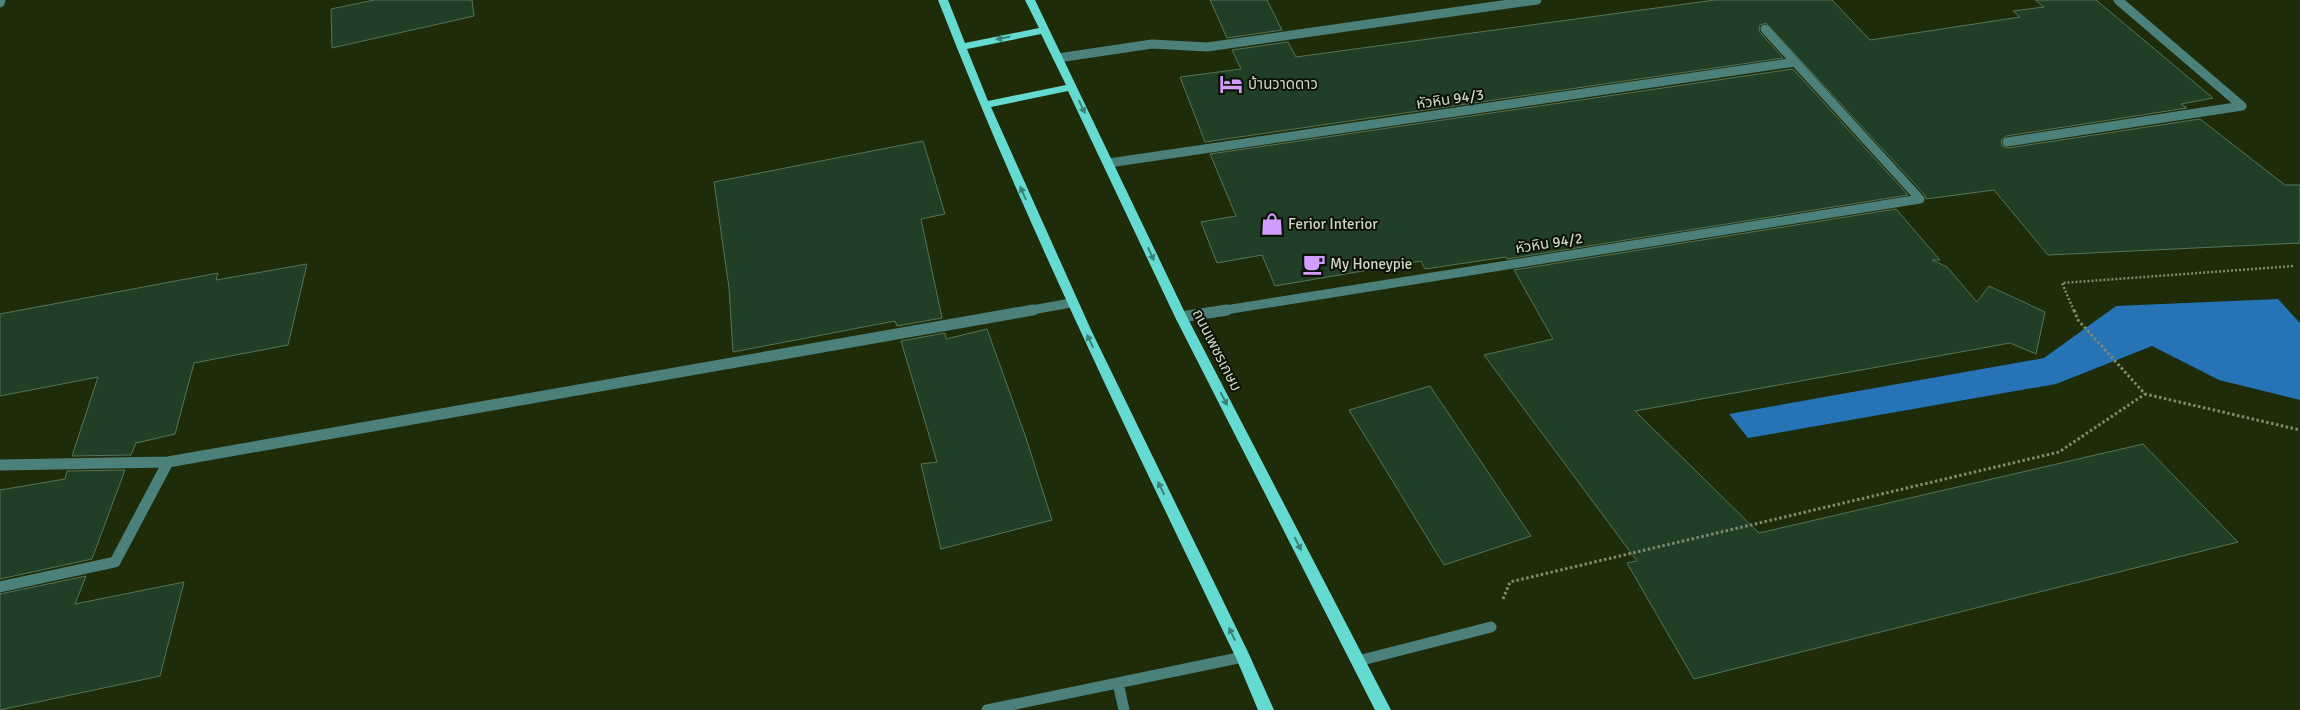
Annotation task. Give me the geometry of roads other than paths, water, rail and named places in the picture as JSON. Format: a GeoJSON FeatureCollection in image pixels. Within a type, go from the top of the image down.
{"type":"FeatureCollection","features":[{"type":"Feature","properties":{"kind":"main road"},"geometry":{"type":"LineString","coordinates":[[943,0],[985,105],[1071,303],[1243,656],[1266,710]]}},
{"type":"Feature","properties":{"kind":"main road","name":"ถนนเพชรเกษม"},"geometry":{"type":"LineString","coordinates":[[1030,0],[1046,30],[1181,317],[1383,710]]}},
{"type":"Feature","properties":{"kind":"main road"},"geometry":{"type":"LineString","coordinates":[[961,47],[1046,30]]}},
{"type":"Feature","properties":{"kind":"main road"},"geometry":{"type":"LineString","coordinates":[[985,105],[1073,87]]}},
{"type":"Feature","properties":{"kind":"street"},"geometry":{"type":"LineString","coordinates":[[1058,58],[1152,44],[1208,47],[1534,0]]}},
{"type":"Feature","properties":{"kind":"street"},"geometry":{"type":"LineString","coordinates":[[2007,142],[2242,106],[2118,0]]}},
{"type":"Feature","properties":{"kind":"street"},"geometry":{"type":"LineString","coordinates":[[1766,29],[1795,62]]}},
{"type":"Feature","properties":{"kind":"street","name":"หัวหิน 94/3"},"geometry":{"type":"LineString","coordinates":[[1109,163],[1795,62]]}},
{"type":"Feature","properties":{"kind":"street","name":"หัวหิน 94/2"},"geometry":{"type":"LineString","coordinates":[[1181,317],[1920,199],[1795,62]]}},
{"type":"Feature","properties":{"kind":"street"},"geometry":{"type":"LineString","coordinates":[[0,465],[168,462],[1071,303]]}},
{"type":"Feature","properties":{"kind":"street"},"geometry":{"type":"LineString","coordinates":[[0,587],[115,562],[168,462]]}},
{"type":"Feature","properties":{"kind":"street"},"geometry":{"type":"LineString","coordinates":[[1358,661],[1491,628]]}},
{"type":"Feature","properties":{"kind":"street"},"geometry":{"type":"LineString","coordinates":[[986,710],[1243,656]]}},
{"type":"Feature","properties":{"kind":"street"},"geometry":{"type":"LineString","coordinates":[[1118,683],[1124,710]]}},
{"type":"Feature","properties":{"kind":"water"},"geometry":{"type":"Polygon","coordinates":[[[2278,299],[2300,323],[2300,400],[2219,380],[2152,346],[2056,384],[1748,438],[1729,414],[2044,358],[2116,306],[2278,299]]]}},
{"type":"Feature","properties":{"kind":"place","name":"บ้านวาดดาว"},"geometry":{"type":"Point","coordinates":[1231,84]}},
{"type":"Feature","properties":{"kind":"place","name":"Ferior Interior"},"geometry":{"type":"Point","coordinates":[1272,224]}},
{"type":"Feature","properties":{"kind":"place","name":"My Honeypie"},"geometry":{"type":"Point","coordinates":[1314,264]}}]}
